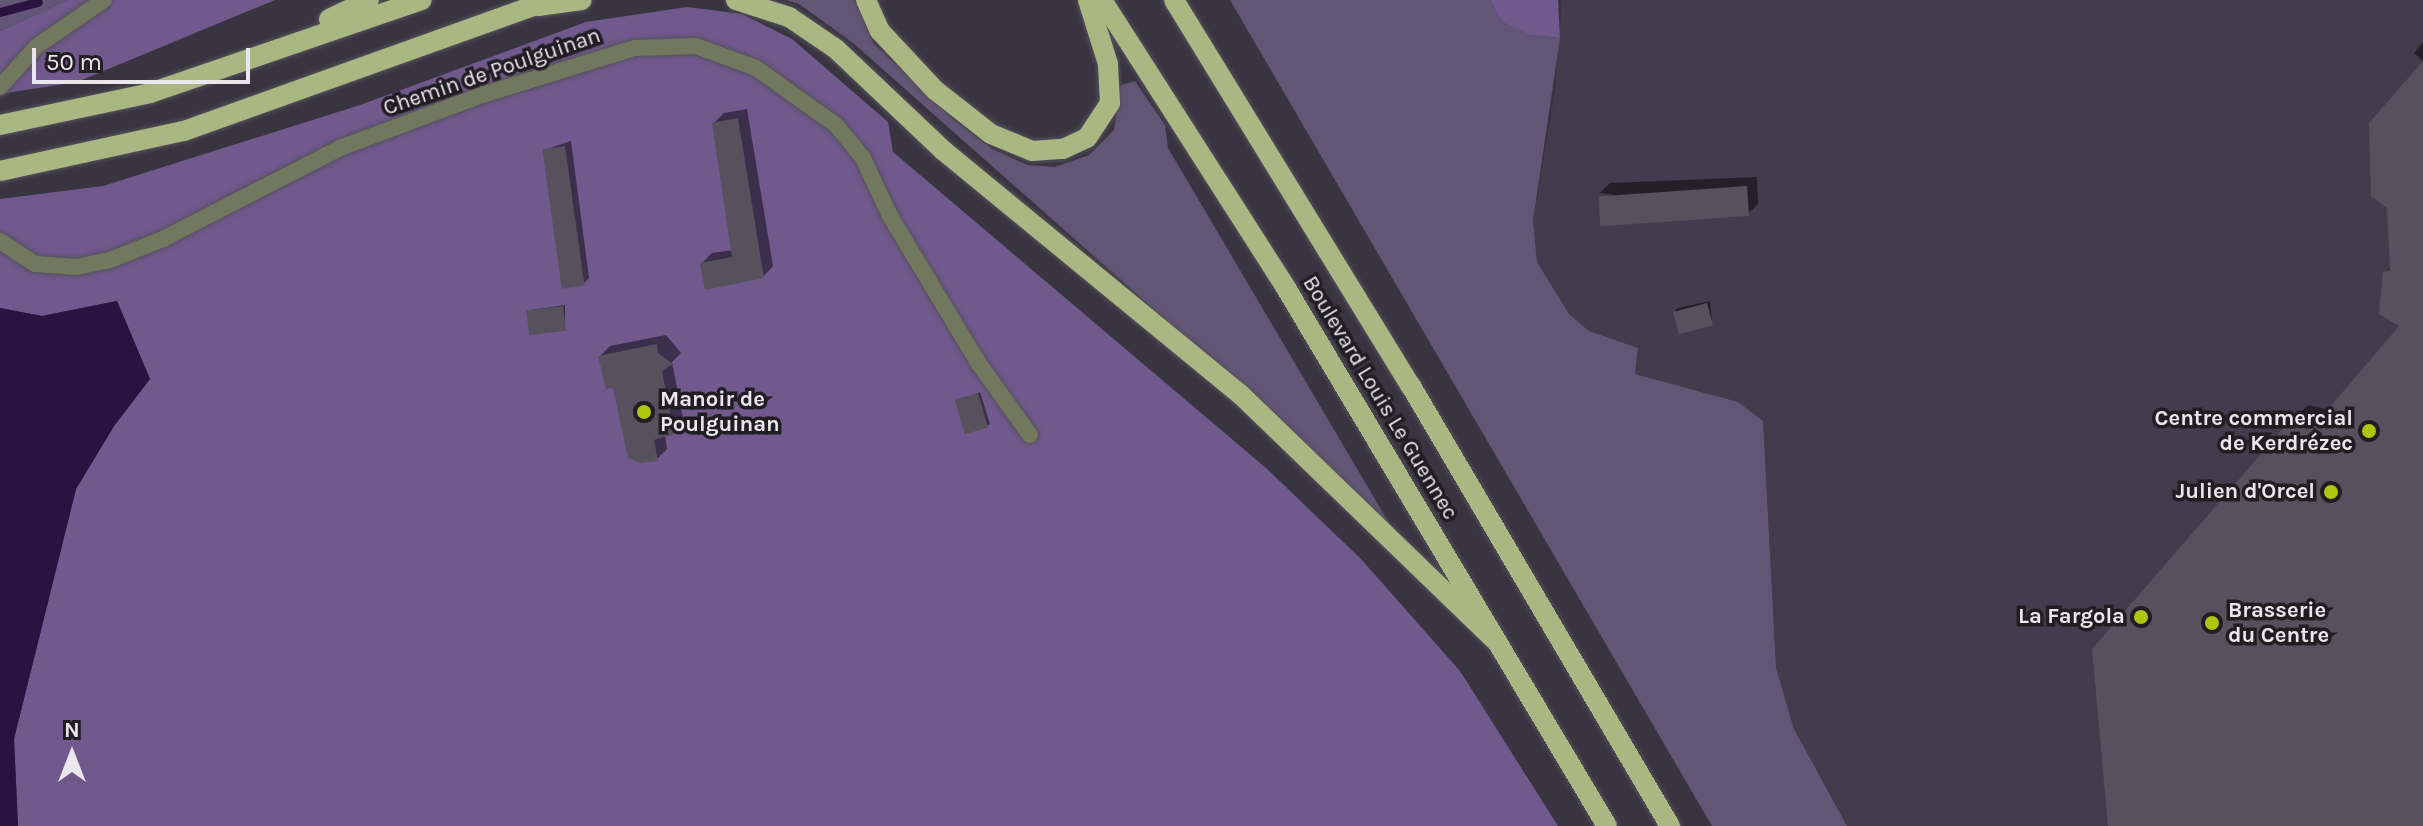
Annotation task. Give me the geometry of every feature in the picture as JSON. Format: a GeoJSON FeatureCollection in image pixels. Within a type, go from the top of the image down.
{"type":"FeatureCollection","features":[{"type":"Feature","properties":{"kind":"main road"},"geometry":{"type":"LineString","coordinates":[[253,54],[369,0]]}},
{"type":"Feature","properties":{"kind":"main road"},"geometry":{"type":"LineString","coordinates":[[0,125],[150,93],[253,54],[422,0]]}},
{"type":"Feature","properties":{"kind":"main road"},"geometry":{"type":"LineString","coordinates":[[0,171],[184,131],[550,0]]}},
{"type":"Feature","properties":{"kind":"main road"},"geometry":{"type":"LineString","coordinates":[[530,8],[582,0]]}},
{"type":"Feature","properties":{"kind":"main road"},"geometry":{"type":"LineString","coordinates":[[736,0],[789,17],[836,49],[944,151],[1240,394],[1495,640]]}},
{"type":"Feature","properties":{"kind":"main road"},"geometry":{"type":"LineString","coordinates":[[866,0],[880,31],[935,90],[991,134],[1032,151],[1063,149],[1087,138],[1110,103],[1108,64],[1088,0]]}},
{"type":"Feature","properties":{"kind":"main road","name":"Boulevard Louis Le Guennec"},"geometry":{"type":"LineString","coordinates":[[1102,0],[1286,288],[1607,826]]}},
{"type":"Feature","properties":{"kind":"main road","name":"Boulevard Louis Le Guennec"},"geometry":{"type":"LineString","coordinates":[[1174,0],[1411,386],[1670,826]]}},
{"type":"Feature","properties":{"kind":"street"},"geometry":{"type":"LineString","coordinates":[[0,87],[37,46],[104,0]]}},
{"type":"Feature","properties":{"kind":"street","name":"Chemin de Poulguinan"},"geometry":{"type":"LineString","coordinates":[[0,241],[35,264],[77,267],[110,260],[163,239],[340,148],[482,95],[635,48],[696,46],[756,68],[836,125],[863,158],[890,216],[977,361],[1030,435]]}},
{"type":"Feature","properties":{"kind":"shaded area"},"geometry":{"type":"Polygon","coordinates":[[[0,0],[68,0],[0,31],[0,0]]]}},
{"type":"Feature","properties":{"kind":"shaded area"},"geometry":{"type":"Polygon","coordinates":[[[68,0],[275,0],[77,82],[0,94],[0,31],[68,0]]]}},
{"type":"Feature","properties":{"kind":"shaded area"},"geometry":{"type":"Polygon","coordinates":[[[786,0],[855,0],[873,43],[955,121],[992,149],[1028,165],[1055,167],[1089,155],[1114,130],[1121,85],[1135,81],[1165,125],[1168,148],[1389,523],[1384,524],[1174,327],[853,43],[799,4],[786,0]]]}},
{"type":"Feature","properties":{"kind":"shaded area"},"geometry":{"type":"Polygon","coordinates":[[[1230,0],[1490,0],[1502,22],[1529,35],[1560,38],[1533,221],[1537,262],[1569,314],[1589,331],[1638,348],[1635,374],[1738,402],[1763,421],[1776,668],[1794,729],[1847,826],[1712,826],[1230,0]]]}},
{"type":"Feature","properties":{"kind":"shaded area"},"geometry":{"type":"Polygon","coordinates":[[[1490,0],[1558,0],[1560,38],[1529,35],[1502,22],[1490,0]]]}},
{"type":"Feature","properties":{"kind":"shaded area","name":"Centre commercial de Kerdrézec"},"geometry":{"type":"Polygon","coordinates":[[[1562,0],[2423,0],[2423,826],[1847,826],[1794,729],[1776,668],[1763,421],[1738,402],[1635,374],[1638,348],[1589,331],[1569,314],[1537,262],[1533,221],[1555,93],[1562,0]]]}},
{"type":"Feature","properties":{"kind":"shaded area"},"geometry":{"type":"Polygon","coordinates":[[[687,7],[742,14],[792,39],[888,122],[893,152],[1266,468],[1361,559],[1460,671],[1558,826],[18,826],[14,739],[76,489],[114,426],[150,379],[117,301],[42,316],[0,308],[0,199],[103,186],[360,105],[586,22],[687,7]]]}},
{"type":"Feature","properties":{"kind":"shaded area"},"geometry":{"type":"Polygon","coordinates":[[[117,301],[150,379],[114,426],[76,489],[14,739],[18,826],[0,826],[0,308],[42,316],[117,301]]]}},
{"type":"Feature","properties":{"kind":"building","name":"Centre commercial de Kerdrézec"},"geometry":{"type":"Polygon","coordinates":[[[2423,61],[2423,826],[2108,826],[2092,649],[2293,417],[2317,422],[2399,326],[2379,314],[2383,272],[2390,270],[2387,208],[2371,196],[2369,123],[2423,61]]]}},
{"type":"Feature","properties":{"kind":"building"},"geometry":{"type":"Polygon","coordinates":[[[738,118],[764,278],[705,290],[700,263],[732,257],[712,123],[738,118]]]}},
{"type":"Feature","properties":{"kind":"building"},"geometry":{"type":"Polygon","coordinates":[[[565,146],[585,286],[562,289],[542,149],[565,146]]]}},
{"type":"Feature","properties":{"kind":"building"},"geometry":{"type":"Polygon","coordinates":[[[1747,186],[1749,216],[1600,226],[1598,196],[1747,186]]]}},
{"type":"Feature","properties":{"kind":"building"},"geometry":{"type":"Polygon","coordinates":[[[1707,303],[1713,325],[1679,334],[1673,312],[1707,303]]]}},
{"type":"Feature","properties":{"kind":"building"},"geometry":{"type":"Polygon","coordinates":[[[563,306],[566,331],[529,335],[526,311],[563,306]]]}},
{"type":"Feature","properties":{"kind":"building","name":"Manoir de Poulguinan"},"geometry":{"type":"Polygon","coordinates":[[[657,344],[658,353],[673,364],[662,371],[674,434],[654,440],[658,461],[640,463],[628,458],[613,388],[606,389],[598,356],[657,344]]]}},
{"type":"Feature","properties":{"kind":"building"},"geometry":{"type":"Polygon","coordinates":[[[978,393],[988,428],[965,434],[955,400],[978,393]]]}},
{"type":"Feature","properties":{"kind":"waterway"},"geometry":{"type":"LineString","coordinates":[[0,12],[38,2]]}},
{"type":"Feature","properties":{"kind":"place","name":"Manoir de Poulguinan"},"geometry":{"type":"Point","coordinates":[644,412]}},
{"type":"Feature","properties":{"kind":"place","name":"Centre commercial de Kerdrézec"},"geometry":{"type":"Point","coordinates":[2369,431]}},
{"type":"Feature","properties":{"kind":"place","name":"Julien d'Orcel"},"geometry":{"type":"Point","coordinates":[2331,492]}},
{"type":"Feature","properties":{"kind":"place","name":"La Fargola"},"geometry":{"type":"Point","coordinates":[2141,617]}},
{"type":"Feature","properties":{"kind":"place","name":"Brasserie du Centre"},"geometry":{"type":"Point","coordinates":[2212,623]}}]}
